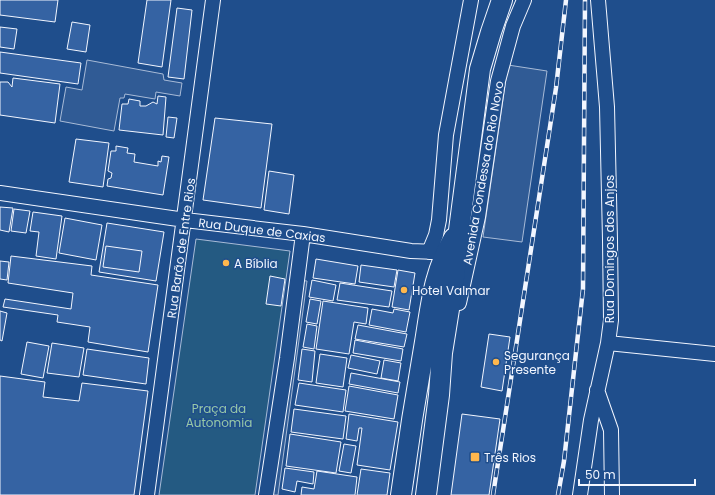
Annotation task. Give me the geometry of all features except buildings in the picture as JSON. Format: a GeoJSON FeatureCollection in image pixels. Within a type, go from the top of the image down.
{"type":"FeatureCollection","features":[{"type":"Feature","properties":{"kind":"main road"},"geometry":{"type":"LineString","coordinates":[[459,230],[480,69],[490,32],[502,0]]}},
{"type":"Feature","properties":{"kind":"main road","name":"Avenida Condessa do Rio Novo"},"geometry":{"type":"LineString","coordinates":[[401,495],[436,276],[437,252],[459,230]]}},
{"type":"Feature","properties":{"kind":"main road","name":"Avenida Condessa do Rio Novo"},"geometry":{"type":"LineString","coordinates":[[426,495],[439,395],[442,352],[454,278],[459,230]]}},
{"type":"Feature","properties":{"kind":"street","name":"Rua Barão de Entre Rios"},"geometry":{"type":"LineString","coordinates":[[147,495],[185,220],[213,0]]}},
{"type":"Feature","properties":{"kind":"street","name":"Avenida Condessa do Rio Novo"},"geometry":{"type":"LineString","coordinates":[[437,252],[436,235],[439,220],[446,135],[471,0]]}},
{"type":"Feature","properties":{"kind":"street","name":"Avenida Condessa do Rio Novo"},"geometry":{"type":"LineString","coordinates":[[439,395],[478,217],[498,81],[513,26],[524,0]]}},
{"type":"Feature","properties":{"kind":"street","name":"Rua Domingos dos Anjos"},"geometry":{"type":"LineString","coordinates":[[580,495],[591,420],[608,343],[611,320],[607,122],[598,0]]}},
{"type":"Feature","properties":{"kind":"street","name":"Rua Duque de Caxias"},"geometry":{"type":"LineString","coordinates":[[0,193],[185,220],[303,234],[410,251],[437,252]]}},
{"type":"Feature","properties":{"kind":"street"},"geometry":{"type":"LineString","coordinates":[[266,495],[287,358],[303,234]]}},
{"type":"Feature","properties":{"kind":"street"},"geometry":{"type":"LineString","coordinates":[[608,343],[715,354]]}},
{"type":"Feature","properties":{"kind":"street"},"geometry":{"type":"LineString","coordinates":[[597,389],[611,430],[612,495]]}},
{"type":"Feature","properties":{"kind":"green space","name":"Praça da Autonomia"},"geometry":{"type":"Polygon","coordinates":[[[196,239],[290,251],[255,495],[159,495],[196,239]]]}},
{"type":"Feature","properties":{"kind":"shaded area"},"geometry":{"type":"Polygon","coordinates":[[[87,60],[163,74],[164,80],[182,83],[180,96],[156,92],[155,99],[125,94],[124,98],[120,98],[114,131],[60,121],[66,87],[82,90],[87,60]]]}},
{"type":"Feature","properties":{"kind":"shaded area"},"geometry":{"type":"Polygon","coordinates":[[[508,65],[547,71],[522,242],[483,237],[508,65]]]}},
{"type":"Feature","properties":{"kind":"shaded area"},"geometry":{"type":"Polygon","coordinates":[[[297,280],[307,281],[278,495],[268,495],[297,280]]]}},
{"type":"Feature","properties":{"kind":"railway"},"geometry":{"type":"LineString","coordinates":[[493,495],[556,88],[566,0]]}},
{"type":"Feature","properties":{"kind":"railway"},"geometry":{"type":"LineString","coordinates":[[558,495],[564,461],[583,289],[585,0]]}},
{"type":"Feature","properties":{"kind":"place","name":"A Bíblia"},"geometry":{"type":"Point","coordinates":[226,263]}},
{"type":"Feature","properties":{"kind":"place","name":"Hotel Valmar"},"geometry":{"type":"Point","coordinates":[404,290]}},
{"type":"Feature","properties":{"kind":"place","name":"Segurança Presente"},"geometry":{"type":"Point","coordinates":[496,362]}},
{"type":"Feature","properties":{"kind":"place","name":"Três Rios"},"geometry":{"type":"Point","coordinates":[475,457]}}]}
